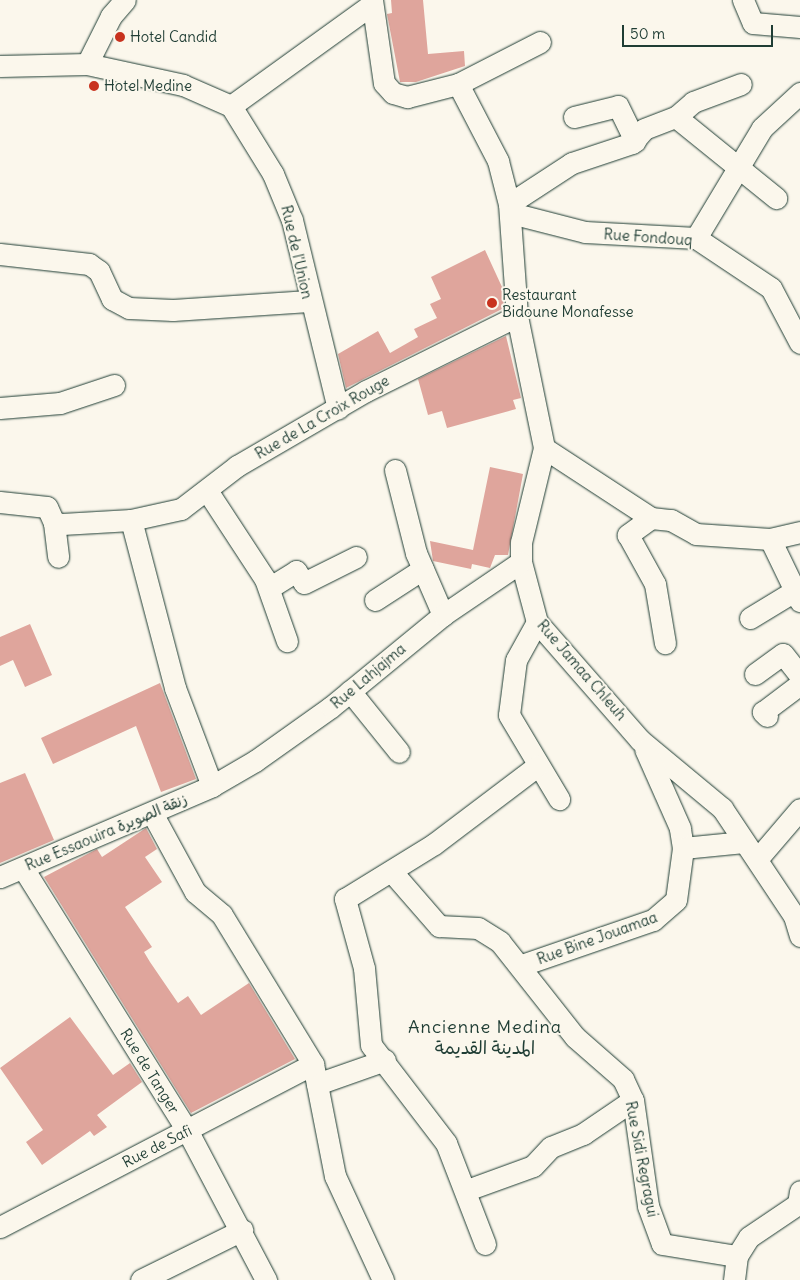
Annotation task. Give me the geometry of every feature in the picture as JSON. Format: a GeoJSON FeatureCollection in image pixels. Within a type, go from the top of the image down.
{"type":"FeatureCollection","features":[{"type":"Feature","properties":{"kind":"street"},"geometry":{"type":"LineString","coordinates":[[87,64],[110,16],[125,0]]}},
{"type":"Feature","properties":{"kind":"street"},"geometry":{"type":"LineString","coordinates":[[743,0],[753,23],[800,27]]}},
{"type":"Feature","properties":{"kind":"street"},"geometry":{"type":"LineString","coordinates":[[0,66],[87,64],[166,81],[231,106],[371,2],[384,83],[393,93],[407,97],[458,84],[540,42]]}},
{"type":"Feature","properties":{"kind":"street","name":"Rue Jamaa Chleuh"},"geometry":{"type":"LineString","coordinates":[[458,84],[498,161],[510,209],[517,316],[544,448],[521,542],[521,562],[537,622],[640,740],[722,808],[744,842],[759,857],[794,916],[800,936]]}},
{"type":"Feature","properties":{"kind":"street"},"geometry":{"type":"LineString","coordinates":[[510,209],[572,163],[635,141],[644,129],[676,117],[693,102],[741,84]]}},
{"type":"Feature","properties":{"kind":"street"},"geometry":{"type":"LineString","coordinates":[[696,238],[762,128],[800,92]]}},
{"type":"Feature","properties":{"kind":"street","name":"Rue de l'Union"},"geometry":{"type":"LineString","coordinates":[[231,106],[282,191],[292,220],[308,301],[338,408]]}},
{"type":"Feature","properties":{"kind":"street"},"geometry":{"type":"LineString","coordinates":[[574,117],[618,106],[635,141]]}},
{"type":"Feature","properties":{"kind":"street"},"geometry":{"type":"LineString","coordinates":[[676,117],[737,170],[776,198]]}},
{"type":"Feature","properties":{"kind":"street","name":"Rue Fondouq"},"geometry":{"type":"LineString","coordinates":[[510,209],[585,232],[696,238],[771,288],[799,338]]}},
{"type":"Feature","properties":{"kind":"street"},"geometry":{"type":"LineString","coordinates":[[0,254],[89,264],[99,271],[112,299],[129,308],[198,309],[308,301]]}},
{"type":"Feature","properties":{"kind":"street","name":"Rue de La Croix Rouge"},"geometry":{"type":"LineString","coordinates":[[54,523],[131,520],[181,509],[208,492],[237,466],[338,408],[517,316]]}},
{"type":"Feature","properties":{"kind":"street"},"geometry":{"type":"LineString","coordinates":[[0,408],[60,403],[114,385]]}},
{"type":"Feature","properties":{"kind":"street"},"geometry":{"type":"LineString","coordinates":[[544,448],[651,518],[671,520],[696,534],[770,539],[800,532]]}},
{"type":"Feature","properties":{"kind":"street"},"geometry":{"type":"LineString","coordinates":[[395,470],[423,569],[443,615]]}},
{"type":"Feature","properties":{"kind":"street"},"geometry":{"type":"LineString","coordinates":[[208,492],[268,588],[286,641]]}},
{"type":"Feature","properties":{"kind":"street"},"geometry":{"type":"LineString","coordinates":[[0,502],[47,508],[54,523],[58,557]]}},
{"type":"Feature","properties":{"kind":"street"},"geometry":{"type":"LineString","coordinates":[[651,518],[628,535],[655,584],[665,643]]}},
{"type":"Feature","properties":{"kind":"street"},"geometry":{"type":"LineString","coordinates":[[131,520],[175,688],[212,786]]}},
{"type":"Feature","properties":{"kind":"street"},"geometry":{"type":"LineString","coordinates":[[750,618],[796,597],[770,539]]}},
{"type":"Feature","properties":{"kind":"street"},"geometry":{"type":"LineString","coordinates":[[268,588],[296,572],[304,583],[356,557]]}},
{"type":"Feature","properties":{"kind":"street","name":"Rue Lahjajma"},"geometry":{"type":"LineString","coordinates":[[212,786],[255,761],[350,691],[443,615],[521,562]]}},
{"type":"Feature","properties":{"kind":"street"},"geometry":{"type":"LineString","coordinates":[[375,600],[423,569]]}},
{"type":"Feature","properties":{"kind":"street"},"geometry":{"type":"LineString","coordinates":[[537,622],[516,660],[509,715],[537,766],[559,799]]}},
{"type":"Feature","properties":{"kind":"street"},"geometry":{"type":"LineString","coordinates":[[755,674],[783,654],[800,676]]}},
{"type":"Feature","properties":{"kind":"street"},"geometry":{"type":"LineString","coordinates":[[767,716],[763,712],[800,684]]}},
{"type":"Feature","properties":{"kind":"street"},"geometry":{"type":"LineString","coordinates":[[350,691],[399,752]]}},
{"type":"Feature","properties":{"kind":"street","name":"Rue Bine Jouamaa"},"geometry":{"type":"LineString","coordinates":[[522,965],[653,920],[669,910],[676,900],[684,848],[670,798],[640,740]]}},
{"type":"Feature","properties":{"kind":"street"},"geometry":{"type":"LineString","coordinates":[[485,1244],[467,1190],[446,1143],[369,1036],[364,968],[345,899],[392,872],[537,766]]}},
{"type":"Feature","properties":{"kind":"street","name":"Rue Essaouira زنقة الصويرة"},"geometry":{"type":"LineString","coordinates":[[0,877],[212,786]]}},
{"type":"Feature","properties":{"kind":"street"},"geometry":{"type":"LineString","coordinates":[[759,857],[800,809]]}},
{"type":"Feature","properties":{"kind":"street"},"geometry":{"type":"LineString","coordinates":[[152,813],[195,892],[222,915],[315,1074],[335,1176],[383,1280]]}},
{"type":"Feature","properties":{"kind":"street"},"geometry":{"type":"LineString","coordinates":[[684,848],[744,842]]}},
{"type":"Feature","properties":{"kind":"street","name":"Rue de Tanger"},"geometry":{"type":"LineString","coordinates":[[23,868],[187,1130],[242,1230],[266,1280]]}},
{"type":"Feature","properties":{"kind":"street","name":"Rue Sidi Regragui"},"geometry":{"type":"LineString","coordinates":[[392,872],[439,926],[478,928],[522,965],[575,1037],[623,1079],[633,1100],[648,1206],[662,1244],[738,1256]]}},
{"type":"Feature","properties":{"kind":"street","name":"Rue de Safi"},"geometry":{"type":"LineString","coordinates":[[0,1227],[187,1130],[315,1074],[385,1060]]}},
{"type":"Feature","properties":{"kind":"street"},"geometry":{"type":"LineString","coordinates":[[467,1190],[534,1166],[551,1147],[583,1134],[633,1100]]}},
{"type":"Feature","properties":{"kind":"street"},"geometry":{"type":"LineString","coordinates":[[734,1280],[738,1256],[758,1228],[799,1200]]}},
{"type":"Feature","properties":{"kind":"street"},"geometry":{"type":"LineString","coordinates":[[141,1280],[242,1230]]}},
{"type":"Feature","properties":{"kind":"building"},"geometry":{"type":"Polygon","coordinates":[[[391,0],[423,0],[428,54],[464,51],[465,66],[416,82],[400,82],[387,14],[392,13],[391,0]]]}},
{"type":"Feature","properties":{"kind":"building"},"geometry":{"type":"Polygon","coordinates":[[[485,250],[502,287],[504,308],[346,388],[338,354],[378,331],[390,353],[418,337],[414,329],[437,318],[430,304],[441,299],[431,277],[485,250]]]}},
{"type":"Feature","properties":{"kind":"building"},"geometry":{"type":"Polygon","coordinates":[[[506,336],[521,398],[513,400],[516,409],[447,428],[442,411],[428,415],[418,379],[506,336]]]}},
{"type":"Feature","properties":{"kind":"building"},"geometry":{"type":"Polygon","coordinates":[[[490,467],[523,474],[508,555],[495,555],[490,568],[472,564],[471,569],[433,561],[430,541],[473,550],[490,467]]]}},
{"type":"Feature","properties":{"kind":"building"},"geometry":{"type":"Polygon","coordinates":[[[30,624],[52,675],[25,687],[13,660],[0,666],[0,637],[30,624]]]}},
{"type":"Feature","properties":{"kind":"building"},"geometry":{"type":"Polygon","coordinates":[[[160,683],[196,779],[161,792],[136,726],[53,764],[41,738],[160,683]]]}},
{"type":"Feature","properties":{"kind":"building"},"geometry":{"type":"Polygon","coordinates":[[[25,773],[54,840],[0,863],[0,783],[25,773]]]}},
{"type":"Feature","properties":{"kind":"building"},"geometry":{"type":"Polygon","coordinates":[[[146,828],[157,849],[145,857],[162,882],[125,907],[152,947],[144,952],[150,962],[178,1003],[188,996],[201,1015],[249,983],[295,1059],[191,1113],[44,877],[97,849],[102,857],[146,828]]]}},
{"type":"Feature","properties":{"kind":"building"},"geometry":{"type":"Polygon","coordinates":[[[70,1017],[113,1075],[130,1063],[142,1082],[97,1115],[107,1127],[94,1136],[90,1131],[42,1165],[26,1142],[43,1130],[0,1068],[70,1017]]]}},
{"type":"Feature","properties":{"kind":"place","name":"Hotel Candid"},"geometry":{"type":"Point","coordinates":[120,37]}},
{"type":"Feature","properties":{"kind":"place","name":"Hotel Medine"},"geometry":{"type":"Point","coordinates":[94,86]}},
{"type":"Feature","properties":{"kind":"place","name":"Restaurant Bidoune Monafesse"},"geometry":{"type":"Point","coordinates":[492,303]}},
{"type":"Feature","properties":{"kind":"district","name":"Ancienne Medina المدينة القديمة"},"geometry":{"type":"Point","coordinates":[485,1038]}}]}
